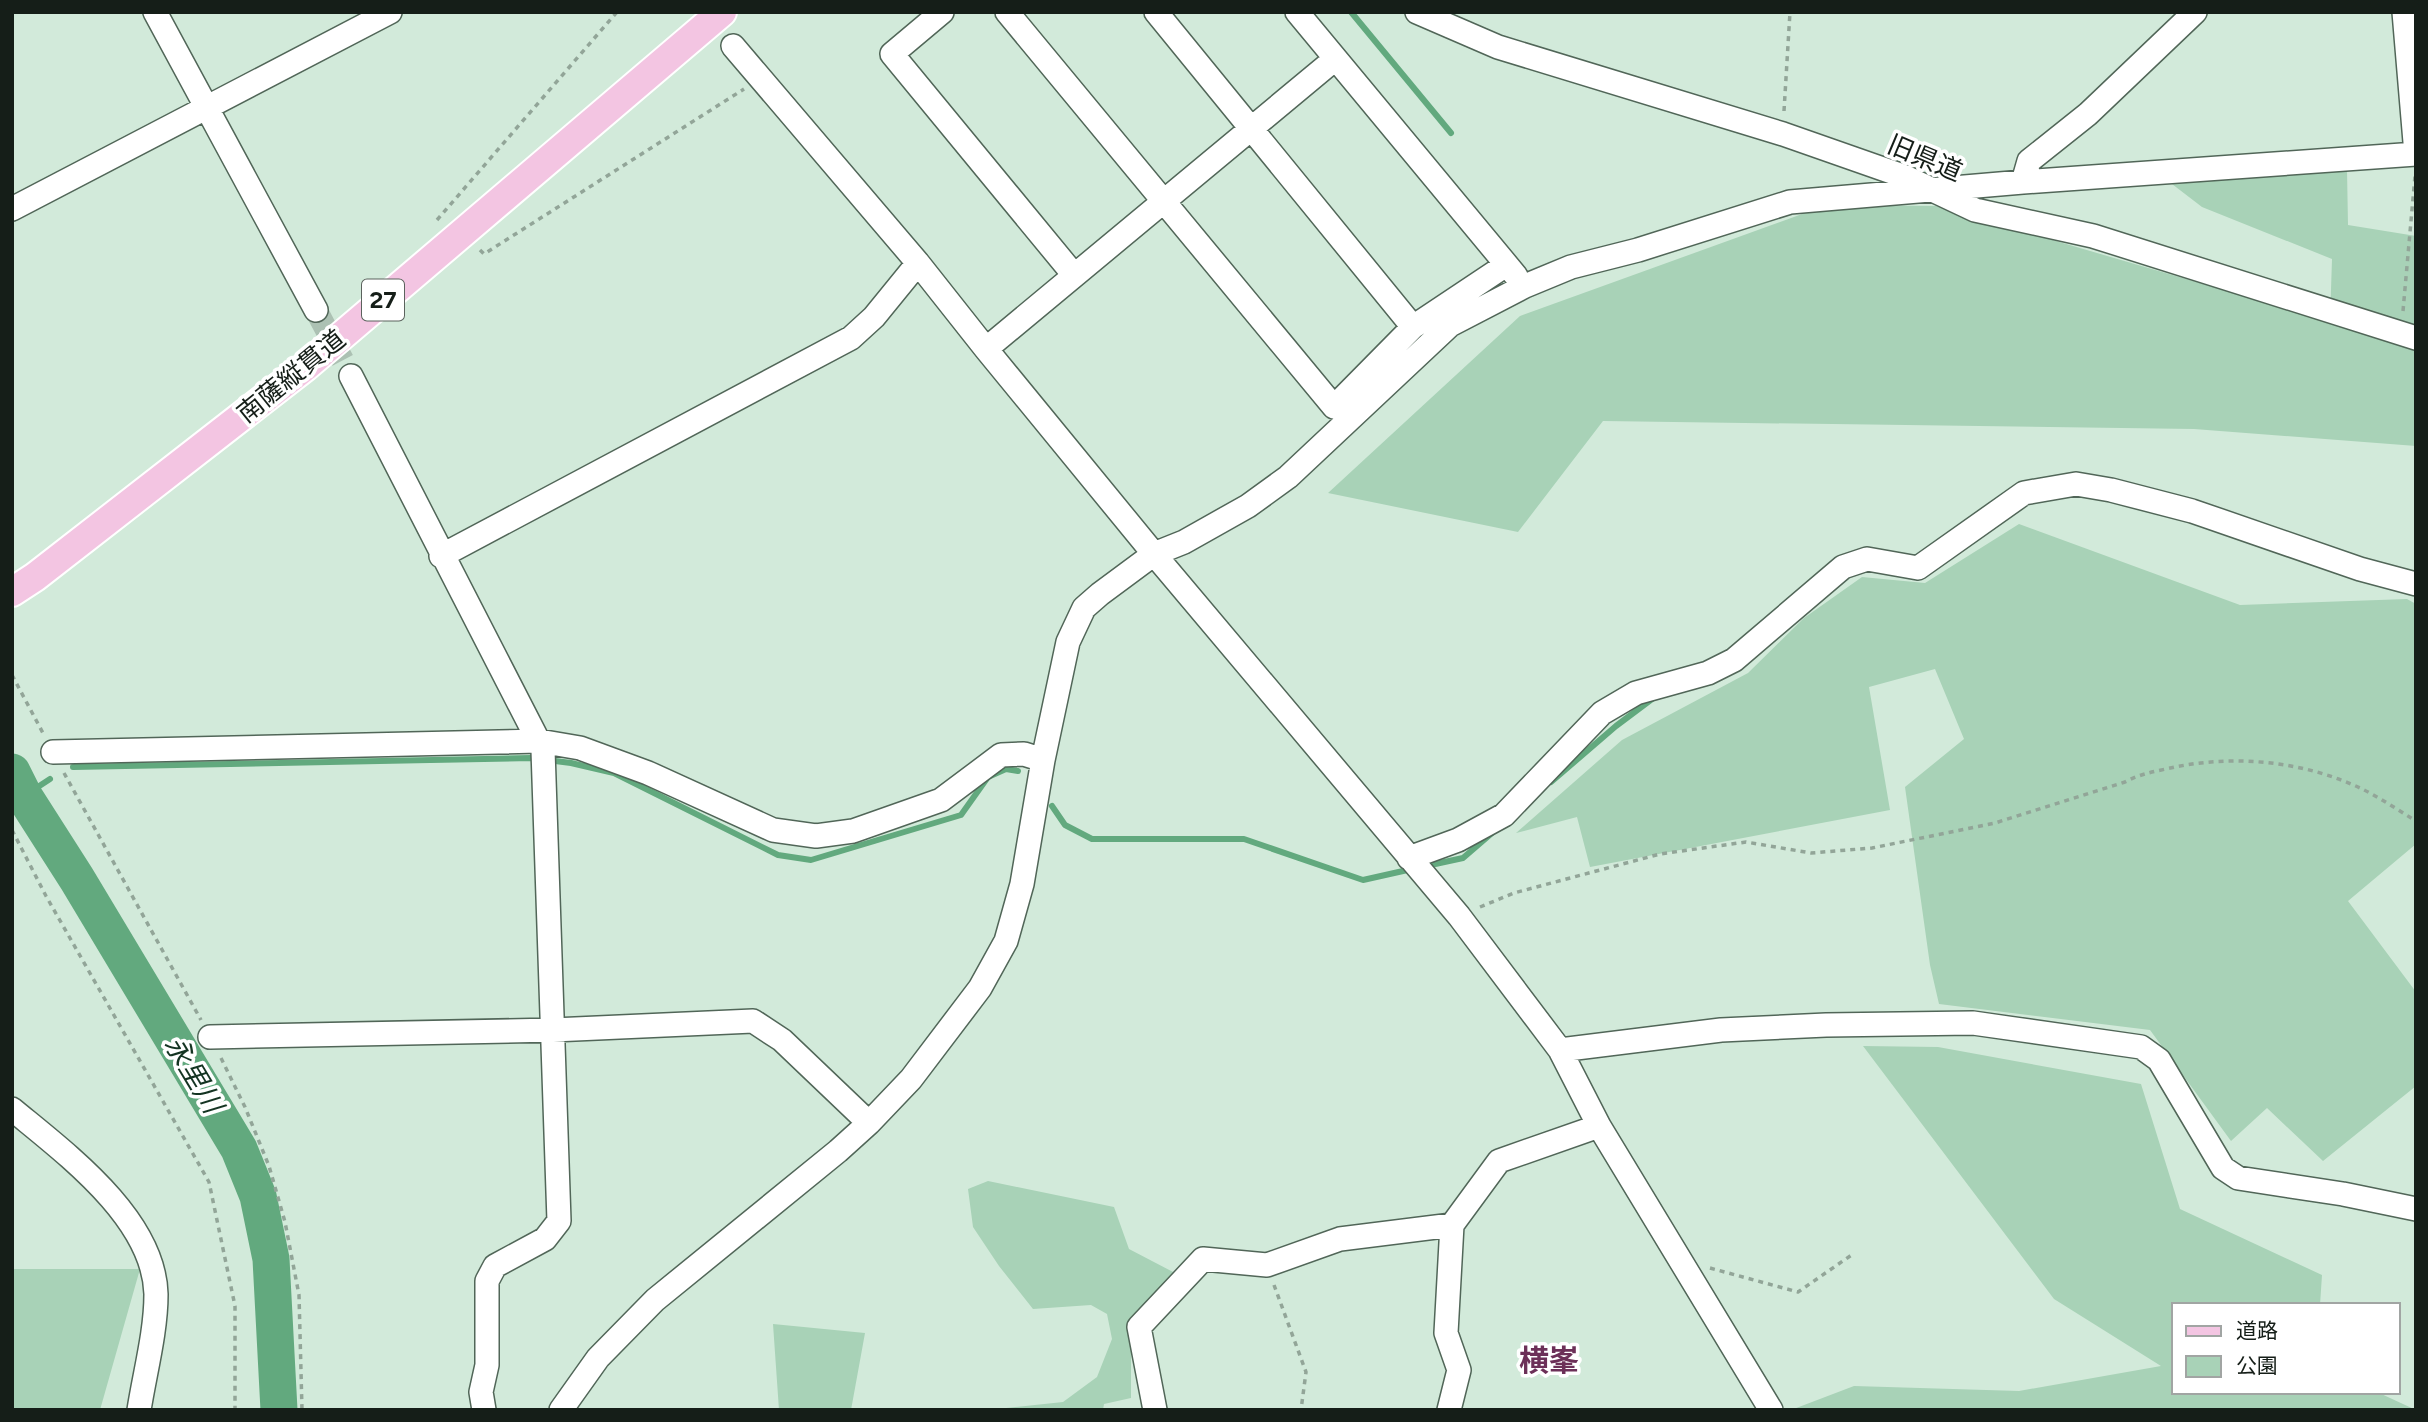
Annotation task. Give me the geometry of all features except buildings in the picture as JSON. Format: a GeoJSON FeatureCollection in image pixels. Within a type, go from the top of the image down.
{"type":"FeatureCollection","features":[{"type":"Feature","properties":{"kind":"main road","name":"南薩縦貫道"},"geometry":{"type":"LineString","coordinates":[[24,585],[305,367],[722,12]]}},
{"type":"Feature","properties":{"kind":"street"},"geometry":{"type":"LineString","coordinates":[[155,12],[316,310]]}},
{"type":"Feature","properties":{"kind":"street"},"geometry":{"type":"LineString","coordinates":[[12,209],[390,12]]}},
{"type":"Feature","properties":{"kind":"street"},"geometry":{"type":"LineString","coordinates":[[942,12],[892,54],[1074,275]]}},
{"type":"Feature","properties":{"kind":"street"},"geometry":{"type":"LineString","coordinates":[[1007,12],[1334,407],[1413,327],[1506,265]]}},
{"type":"Feature","properties":{"kind":"street"},"geometry":{"type":"LineString","coordinates":[[1156,12],[1413,327]]}},
{"type":"Feature","properties":{"kind":"street"},"geometry":{"type":"LineString","coordinates":[[1297,12],[1525,286]]}},
{"type":"Feature","properties":{"kind":"street","name":"旧県道"},"geometry":{"type":"LineString","coordinates":[[1417,12],[1498,47],[1783,134],[1902,176],[1975,210],[2093,236],[2408,336]]}},
{"type":"Feature","properties":{"kind":"street"},"geometry":{"type":"LineString","coordinates":[[2023,182],[2029,161],[2088,114],[2195,12]]}},
{"type":"Feature","properties":{"kind":"street"},"geometry":{"type":"LineString","coordinates":[[561,1410],[598,1358],[655,1300],[869,1123],[911,1079],[980,988],[1006,941],[1022,884],[1043,760],[1068,642],[1084,608],[1154,554],[1184,542],[1248,506],[1288,477],[1450,326],[1525,286],[1571,267],[1638,250],[1790,202],[2023,182],[2416,154],[2404,12]]}},
{"type":"Feature","properties":{"kind":"street"},"geometry":{"type":"LineString","coordinates":[[733,46],[918,263],[1154,554],[1459,916],[1560,1050],[1600,1126],[1772,1410]]}},
{"type":"Feature","properties":{"kind":"street"},"geometry":{"type":"LineString","coordinates":[[986,349],[1335,59]]}},
{"type":"Feature","properties":{"kind":"street"},"geometry":{"type":"LineString","coordinates":[[442,556],[851,338],[874,317],[918,263]]}},
{"type":"Feature","properties":{"kind":"street"},"geometry":{"type":"LineString","coordinates":[[351,376],[542,752],[559,1221],[545,1239],[495,1266],[487,1281],[487,1365],[481,1392],[484,1410]]}},
{"type":"Feature","properties":{"kind":"street"},"geometry":{"type":"LineString","coordinates":[[1416,866],[1504,815],[1602,713],[1636,693],[1708,673],[1734,660],[1843,567],[1867,559],[1918,568],[2024,493],[2076,484],[2111,490],[2192,511],[2360,569],[2416,584]]}},
{"type":"Feature","properties":{"kind":"street"},"geometry":{"type":"LineString","coordinates":[[53,752],[542,752],[580,748],[636,769],[773,830],[816,836],[853,831],[941,800],[1001,755],[1024,754],[1043,760]]}},
{"type":"Feature","properties":{"kind":"street"},"geometry":{"type":"LineString","coordinates":[[210,1037],[553,1030],[753,1021],[782,1040],[869,1123]]}},
{"type":"Feature","properties":{"kind":"street"},"geometry":{"type":"LineString","coordinates":[[1560,1050],[1721,1030],[1973,1023],[2141,1046],[2159,1060],[2223,1168],[2238,1178],[2343,1194],[2416,1209]]}},
{"type":"Feature","properties":{"kind":"street"},"geometry":{"type":"LineString","coordinates":[[12,1110],[86,1171],[102,1188],[133,1228],[150,1259],[156,1293],[139,1410]]}},
{"type":"Feature","properties":{"kind":"street"},"geometry":{"type":"LineString","coordinates":[[1448,1410],[1459,1370],[1446,1333],[1451,1225],[1499,1161],[1600,1126]]}},
{"type":"Feature","properties":{"kind":"street"},"geometry":{"type":"LineString","coordinates":[[1155,1410],[1139,1327],[1203,1259],[1267,1265],[1340,1239],[1451,1225]]}},
{"type":"Feature","properties":{"kind":"path"},"geometry":{"type":"LineString","coordinates":[[617,12],[435,223],[484,254],[761,78]]}},
{"type":"Feature","properties":{"kind":"path"},"geometry":{"type":"LineString","coordinates":[[1783,134],[1790,12]]}},
{"type":"Feature","properties":{"kind":"path"},"geometry":{"type":"LineString","coordinates":[[2408,336],[2416,154]]}},
{"type":"Feature","properties":{"kind":"path"},"geometry":{"type":"LineString","coordinates":[[1459,916],[1514,893],[1660,854],[1746,842],[1811,853],[1872,848],[1995,823],[2125,782],[2136,776],[2195,762],[2233,760],[2295,766],[2360,788],[2416,821]]}},
{"type":"Feature","properties":{"kind":"path"},"geometry":{"type":"LineString","coordinates":[[12,830],[52,908],[209,1182],[235,1306],[235,1410]]}},
{"type":"Feature","properties":{"kind":"path"},"geometry":{"type":"LineString","coordinates":[[1681,1259],[1798,1292],[1853,1255]]}},
{"type":"Feature","properties":{"kind":"path"},"geometry":{"type":"LineString","coordinates":[[1267,1265],[1306,1372],[1301,1410]]}},
{"type":"Feature","properties":{"kind":"green space"},"geometry":{"type":"Polygon","coordinates":[[[2347,170],[2348,225],[2416,236],[2416,446],[2194,429],[1603,421],[1518,532],[1328,493],[1520,316],[1827,205],[1936,206],[2330,321],[2332,259],[2202,207],[2172,184],[2347,170]]]}},
{"type":"Feature","properties":{"kind":"green space"},"geometry":{"type":"Polygon","coordinates":[[[2019,524],[2240,605],[2407,599],[2416,604],[2416,844],[2348,901],[2416,992],[2416,1086],[2323,1161],[2267,1108],[2231,1141],[2150,1030],[1939,1004],[1930,965],[1905,787],[1964,739],[1935,669],[1869,687],[1890,810],[1590,867],[1577,817],[1516,833],[1622,740],[1748,673],[1804,618],[1862,577],[1925,583],[2019,524]]]}},
{"type":"Feature","properties":{"kind":"green space"},"geometry":{"type":"Polygon","coordinates":[[[1863,1046],[1938,1047],[2141,1084],[2180,1209],[2322,1275],[2320,1303],[2172,1303],[2172,1394],[2381,1394],[2416,1410],[1791,1410],[1854,1386],[2019,1391],[2161,1366],[2054,1299],[1863,1046]]]}},
{"type":"Feature","properties":{"kind":"green space"},"geometry":{"type":"Polygon","coordinates":[[[988,1181],[1114,1207],[1129,1249],[1175,1273],[1131,1345],[1131,1398],[1104,1404],[1103,1410],[987,1410],[1063,1402],[1097,1377],[1112,1339],[1107,1314],[1091,1305],[1033,1309],[999,1266],[973,1227],[968,1189],[988,1181]]]}},
{"type":"Feature","properties":{"kind":"green space"},"geometry":{"type":"Polygon","coordinates":[[[12,1269],[140,1269],[100,1410],[12,1410],[12,1269]]]}},
{"type":"Feature","properties":{"kind":"green space"},"geometry":{"type":"Polygon","coordinates":[[[773,1324],[865,1333],[851,1410],[779,1410],[773,1324]]]}},
{"type":"Feature","properties":{"kind":"waterway"},"geometry":{"type":"LineString","coordinates":[[1351,12],[1451,133]]}},
{"type":"Feature","properties":{"kind":"waterway"},"geometry":{"type":"LineString","coordinates":[[1551,782],[1652,699]]}},
{"type":"Feature","properties":{"kind":"waterway"},"geometry":{"type":"LineString","coordinates":[[73,767],[531,758],[571,763],[614,773],[778,855],[811,860],[961,815],[988,777],[1006,769],[1018,771]]}},
{"type":"Feature","properties":{"kind":"waterway","name":"永里川"},"geometry":{"type":"LineString","coordinates":[[12,772],[239,1149],[258,1196],[271,1259],[279,1410]]}},
{"type":"Feature","properties":{"kind":"waterway"},"geometry":{"type":"LineString","coordinates":[[24,796],[50,779]]}},
{"type":"Feature","properties":{"kind":"waterway"},"geometry":{"type":"LineString","coordinates":[[1052,806],[1065,825],[1092,839],[1244,839],[1363,880],[1412,869]]}},
{"type":"Feature","properties":{"kind":"waterway"},"geometry":{"type":"LineString","coordinates":[[1426,866],[1463,858],[1492,833]]}},
{"type":"Feature","properties":{"kind":"tunnel"},"geometry":{"type":"LineString","coordinates":[[316,310],[351,376]]}},
{"type":"Feature","properties":{"kind":"district","name":"横峯"},"geometry":{"type":"Point","coordinates":[1549,1361]}}]}
